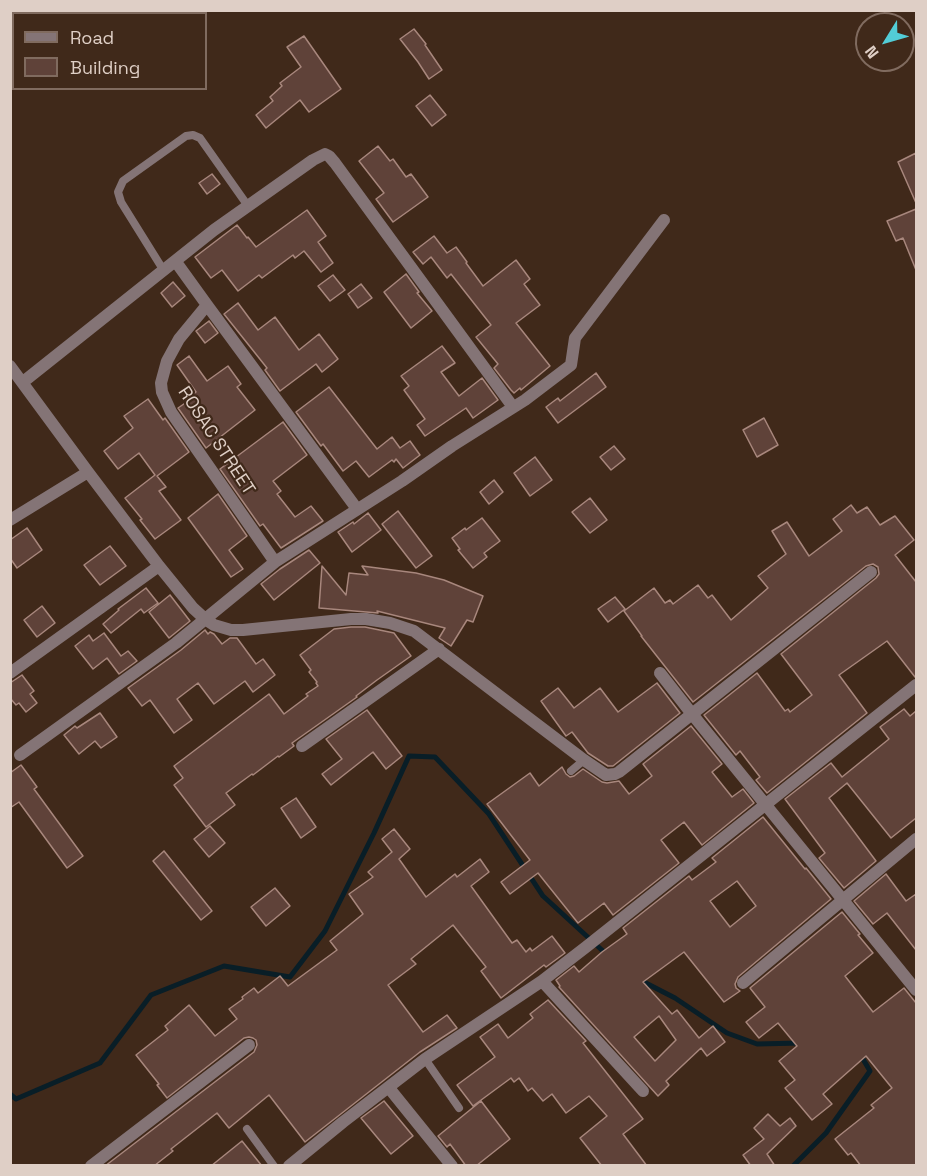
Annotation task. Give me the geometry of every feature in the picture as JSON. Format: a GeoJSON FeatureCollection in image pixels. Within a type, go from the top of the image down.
{"type":"FeatureCollection","features":[{"type":"Feature","properties":{"kind":"street"},"geometry":{"type":"LineString","coordinates":[[23,382],[214,230],[313,160],[325,154],[329,156],[513,407]]}},
{"type":"Feature","properties":{"kind":"street"},"geometry":{"type":"LineString","coordinates":[[20,755],[144,667],[275,562],[402,481],[513,407],[571,365],[575,338],[664,220]]}},
{"type":"Feature","properties":{"kind":"street"},"geometry":{"type":"LineString","coordinates":[[176,262],[357,509]]}},
{"type":"Feature","properties":{"kind":"street","name":"ROSAC STREET"},"geometry":{"type":"LineString","coordinates":[[207,306],[179,339],[167,361],[161,383],[162,392],[171,412],[275,562]]}},
{"type":"Feature","properties":{"kind":"street"},"geometry":{"type":"LineString","coordinates":[[10,366],[159,566],[205,620],[231,630],[243,630],[366,619],[390,623],[414,631],[606,775],[615,774],[871,572]]}},
{"type":"Feature","properties":{"kind":"street"},"geometry":{"type":"LineString","coordinates":[[10,520],[88,472]]}},
{"type":"Feature","properties":{"kind":"street"},"geometry":{"type":"LineString","coordinates":[[10,673],[159,566]]}},
{"type":"Feature","properties":{"kind":"street"},"geometry":{"type":"LineString","coordinates":[[302,746],[439,649]]}},
{"type":"Feature","properties":{"kind":"street"},"geometry":{"type":"LineString","coordinates":[[660,673],[916,989]]}},
{"type":"Feature","properties":{"kind":"street"},"geometry":{"type":"LineString","coordinates":[[289,1166],[425,1059],[542,981],[916,685]]}},
{"type":"Feature","properties":{"kind":"street"},"geometry":{"type":"LineString","coordinates":[[743,983],[916,839]]}},
{"type":"Feature","properties":{"kind":"street"},"geometry":{"type":"LineString","coordinates":[[542,981],[643,1091]]}},
{"type":"Feature","properties":{"kind":"street"},"geometry":{"type":"LineString","coordinates":[[91,1166],[249,1045]]}},
{"type":"Feature","properties":{"kind":"street"},"geometry":{"type":"LineString","coordinates":[[389,1088],[452,1166]]}},
{"type":"Feature","properties":{"kind":"lane"},"geometry":{"type":"LineString","coordinates":[[164,272],[121,202],[118,192],[123,181],[186,136],[193,135],[200,138],[248,206]]}},
{"type":"Feature","properties":{"kind":"lane"},"geometry":{"type":"LineString","coordinates":[[571,771],[584,760]]}},
{"type":"Feature","properties":{"kind":"lane"},"geometry":{"type":"LineString","coordinates":[[425,1059],[459,1108]]}},
{"type":"Feature","properties":{"kind":"lane"},"geometry":{"type":"LineString","coordinates":[[247,1129],[274,1166]]}},
{"type":"Feature","properties":{"kind":"building"},"geometry":{"type":"Polygon","coordinates":[[[414,29],[442,70],[429,79],[400,39],[414,29]]]}},
{"type":"Feature","properties":{"kind":"building"},"geometry":{"type":"Polygon","coordinates":[[[304,36],[341,89],[309,112],[300,100],[266,128],[256,115],[273,101],[270,97],[282,86],[280,83],[301,67],[287,47],[304,36]]]}},
{"type":"Feature","properties":{"kind":"building"},"geometry":{"type":"Polygon","coordinates":[[[430,95],[446,115],[432,126],[416,106],[430,95]]]}},
{"type":"Feature","properties":{"kind":"building"},"geometry":{"type":"Polygon","coordinates":[[[378,146],[390,161],[393,159],[406,177],[411,174],[428,197],[393,222],[376,199],[384,193],[359,161],[378,146]]]}},
{"type":"Feature","properties":{"kind":"building"},"geometry":{"type":"Polygon","coordinates":[[[916,153],[916,203],[898,162],[916,153]]]}},
{"type":"Feature","properties":{"kind":"building"},"geometry":{"type":"Polygon","coordinates":[[[212,174],[220,184],[207,194],[199,183],[212,174]]]}},
{"type":"Feature","properties":{"kind":"building"},"geometry":{"type":"Polygon","coordinates":[[[916,209],[916,270],[903,238],[896,241],[887,221],[916,209]]]}},
{"type":"Feature","properties":{"kind":"building"},"geometry":{"type":"Polygon","coordinates":[[[307,210],[326,236],[318,242],[333,263],[321,272],[304,251],[295,258],[293,255],[262,278],[259,275],[238,291],[222,270],[211,278],[195,257],[237,225],[256,247],[307,210]]]}},
{"type":"Feature","properties":{"kind":"building"},"geometry":{"type":"Polygon","coordinates":[[[434,236],[447,253],[456,247],[483,286],[516,260],[530,279],[524,284],[540,305],[516,323],[550,366],[521,390],[520,388],[514,393],[511,390],[494,368],[498,364],[476,337],[491,325],[451,274],[447,278],[431,257],[423,264],[413,252],[434,236]]]}},
{"type":"Feature","properties":{"kind":"building"},"geometry":{"type":"Polygon","coordinates":[[[406,274],[419,292],[417,293],[432,311],[411,328],[384,292],[406,274]]]}},
{"type":"Feature","properties":{"kind":"building"},"geometry":{"type":"Polygon","coordinates":[[[333,275],[345,290],[330,301],[318,286],[333,275]]]}},
{"type":"Feature","properties":{"kind":"building"},"geometry":{"type":"Polygon","coordinates":[[[173,282],[185,296],[172,307],[161,293],[173,282]]]}},
{"type":"Feature","properties":{"kind":"building"},"geometry":{"type":"Polygon","coordinates":[[[361,284],[372,298],[358,308],[348,294],[361,284]]]}},
{"type":"Feature","properties":{"kind":"building"},"geometry":{"type":"Polygon","coordinates":[[[238,303],[258,330],[275,317],[299,350],[319,334],[338,359],[322,372],[316,364],[280,391],[265,370],[267,368],[224,314],[238,303]]]}},
{"type":"Feature","properties":{"kind":"building"},"geometry":{"type":"Polygon","coordinates":[[[209,321],[218,333],[205,343],[196,331],[209,321]]]}},
{"type":"Feature","properties":{"kind":"building"},"geometry":{"type":"Polygon","coordinates":[[[442,346],[455,363],[441,372],[459,396],[482,378],[498,400],[473,418],[466,408],[425,436],[417,425],[425,419],[404,390],[409,386],[401,376],[442,346]]]}},
{"type":"Feature","properties":{"kind":"building"},"geometry":{"type":"Polygon","coordinates":[[[189,356],[207,381],[228,366],[241,384],[237,387],[255,410],[206,448],[178,408],[194,397],[192,395],[196,392],[177,365],[189,356]]]}},
{"type":"Feature","properties":{"kind":"building"},"geometry":{"type":"Polygon","coordinates":[[[596,373],[606,387],[558,423],[546,407],[558,398],[560,401],[596,373]]]}},
{"type":"Feature","properties":{"kind":"building"},"geometry":{"type":"Polygon","coordinates":[[[329,387],[377,449],[392,437],[400,448],[410,441],[420,455],[403,468],[396,459],[394,462],[392,460],[369,477],[356,461],[343,471],[296,412],[329,387]]]}},
{"type":"Feature","properties":{"kind":"building"},"geometry":{"type":"Polygon","coordinates":[[[148,399],[163,420],[165,418],[189,452],[157,476],[166,487],[159,491],[181,520],[155,539],[125,498],[155,475],[139,453],[118,469],[104,451],[133,428],[124,416],[148,399]]]}},
{"type":"Feature","properties":{"kind":"building"},"geometry":{"type":"Polygon","coordinates":[[[764,418],[778,445],[757,457],[743,430],[764,418]]]}},
{"type":"Feature","properties":{"kind":"building"},"geometry":{"type":"Polygon","coordinates":[[[283,422],[307,455],[273,481],[281,491],[277,494],[295,517],[311,506],[323,521],[281,548],[263,524],[260,526],[220,469],[283,422]]]}},
{"type":"Feature","properties":{"kind":"building"},"geometry":{"type":"Polygon","coordinates":[[[614,446],[625,459],[611,470],[600,457],[614,446]]]}},
{"type":"Feature","properties":{"kind":"building"},"geometry":{"type":"Polygon","coordinates":[[[535,457],[552,480],[530,496],[514,473],[535,457]]]}},
{"type":"Feature","properties":{"kind":"building"},"geometry":{"type":"Polygon","coordinates":[[[494,480],[503,492],[489,504],[480,492],[494,480]]]}},
{"type":"Feature","properties":{"kind":"building"},"geometry":{"type":"Polygon","coordinates":[[[218,494],[247,536],[229,550],[243,569],[231,577],[188,518],[218,494]]]}},
{"type":"Feature","properties":{"kind":"building"},"geometry":{"type":"Polygon","coordinates":[[[590,498],[607,520],[590,533],[572,512],[590,498]]]}},
{"type":"Feature","properties":{"kind":"building"},"geometry":{"type":"Polygon","coordinates":[[[851,505],[857,513],[867,507],[880,525],[895,516],[914,540],[895,555],[916,582],[916,677],[887,641],[839,675],[867,713],[767,793],[756,780],[760,777],[740,751],[736,755],[704,715],[757,673],[785,711],[788,709],[790,712],[812,695],[781,654],[876,578],[879,574],[878,567],[873,564],[866,566],[693,702],[624,611],[654,588],[665,603],[670,600],[673,604],[698,585],[708,598],[712,595],[731,620],[768,588],[758,576],[786,554],[772,531],[787,522],[809,556],[842,531],[833,519],[851,505]]]}},
{"type":"Feature","properties":{"kind":"building"},"geometry":{"type":"Polygon","coordinates":[[[398,511],[432,556],[416,568],[382,524],[398,511]]]}},
{"type":"Feature","properties":{"kind":"building"},"geometry":{"type":"Polygon","coordinates":[[[368,513],[381,530],[352,552],[338,532],[353,522],[354,524],[368,513]]]}},
{"type":"Feature","properties":{"kind":"building"},"geometry":{"type":"Polygon","coordinates":[[[482,518],[500,541],[484,553],[487,557],[473,568],[458,550],[460,549],[452,538],[482,518]]]}},
{"type":"Feature","properties":{"kind":"building"},"geometry":{"type":"Polygon","coordinates":[[[27,528],[42,550],[17,568],[10,558],[10,540],[27,528]]]}},
{"type":"Feature","properties":{"kind":"building"},"geometry":{"type":"Polygon","coordinates":[[[110,546],[126,566],[100,585],[84,565],[110,546]]]}},
{"type":"Feature","properties":{"kind":"building"},"geometry":{"type":"Polygon","coordinates":[[[309,550],[320,563],[274,600],[261,584],[309,550]]]}},
{"type":"Feature","properties":{"kind":"building"},"geometry":{"type":"Polygon","coordinates":[[[322,566],[346,595],[349,573],[368,575],[362,566],[416,573],[444,580],[483,596],[473,622],[467,620],[451,646],[439,638],[445,628],[377,611],[378,613],[319,608],[322,566]]]}},
{"type":"Feature","properties":{"kind":"building"},"geometry":{"type":"Polygon","coordinates":[[[146,588],[158,603],[144,613],[141,609],[111,633],[103,624],[118,609],[146,588]]]}},
{"type":"Feature","properties":{"kind":"building"},"geometry":{"type":"Polygon","coordinates":[[[170,595],[190,621],[169,638],[149,612],[170,595]]]}},
{"type":"Feature","properties":{"kind":"building"},"geometry":{"type":"Polygon","coordinates":[[[615,597],[625,609],[608,622],[598,609],[615,597]]]}},
{"type":"Feature","properties":{"kind":"building"},"geometry":{"type":"Polygon","coordinates":[[[42,606],[55,623],[37,637],[24,620],[42,606]]]}},
{"type":"Feature","properties":{"kind":"building"},"geometry":{"type":"Polygon","coordinates":[[[365,627],[394,633],[411,656],[292,743],[294,746],[226,793],[235,805],[206,827],[174,785],[183,778],[174,766],[269,694],[284,714],[308,696],[306,694],[318,686],[309,672],[311,670],[300,655],[334,629],[365,627]]]}},
{"type":"Feature","properties":{"kind":"building"},"geometry":{"type":"Polygon","coordinates":[[[205,630],[208,634],[210,632],[214,634],[222,644],[230,638],[237,638],[256,664],[263,659],[275,675],[253,692],[245,681],[214,704],[198,683],[177,699],[192,720],[174,733],[150,700],[142,706],[128,688],[205,630]]]}},
{"type":"Feature","properties":{"kind":"building"},"geometry":{"type":"Polygon","coordinates":[[[104,633],[121,656],[128,651],[137,661],[119,674],[107,658],[93,669],[75,646],[89,635],[93,641],[104,633]]]}},
{"type":"Feature","properties":{"kind":"building"},"geometry":{"type":"Polygon","coordinates":[[[22,675],[34,691],[30,694],[37,703],[26,712],[19,703],[16,705],[10,698],[10,683],[22,675]]]}},
{"type":"Feature","properties":{"kind":"building"},"geometry":{"type":"Polygon","coordinates":[[[657,683],[680,713],[613,766],[608,766],[588,753],[572,732],[566,736],[541,701],[558,688],[574,708],[600,688],[618,712],[657,683]]]}},
{"type":"Feature","properties":{"kind":"building"},"geometry":{"type":"Polygon","coordinates":[[[904,709],[910,716],[916,711],[916,818],[891,838],[847,783],[829,798],[876,861],[844,888],[819,858],[825,853],[785,799],[831,763],[842,777],[889,739],[880,727],[904,709]]]}},
{"type":"Feature","properties":{"kind":"building"},"geometry":{"type":"Polygon","coordinates":[[[367,710],[402,756],[386,769],[373,752],[331,785],[322,774],[342,759],[326,739],[367,710]]]}},
{"type":"Feature","properties":{"kind":"building"},"geometry":{"type":"Polygon","coordinates":[[[100,713],[117,737],[101,748],[95,741],[79,754],[64,735],[75,726],[77,728],[100,713]]]}},
{"type":"Feature","properties":{"kind":"building"},"geometry":{"type":"Polygon","coordinates":[[[691,726],[722,764],[712,772],[732,797],[743,789],[754,803],[702,845],[684,822],[661,840],[679,863],[613,915],[604,903],[578,923],[538,873],[510,894],[501,882],[530,860],[487,804],[530,773],[539,786],[562,767],[570,777],[583,769],[602,782],[619,781],[629,794],[652,776],[643,764],[691,726]]]}},
{"type":"Feature","properties":{"kind":"building"},"geometry":{"type":"Polygon","coordinates":[[[21,765],[37,787],[34,789],[83,856],[67,868],[19,802],[10,808],[10,773],[21,765]]]}},
{"type":"Feature","properties":{"kind":"building"},"geometry":{"type":"Polygon","coordinates":[[[296,798],[316,827],[301,838],[281,808],[296,798]]]}},
{"type":"Feature","properties":{"kind":"building"},"geometry":{"type":"Polygon","coordinates":[[[763,817],[831,899],[738,977],[735,984],[740,991],[724,1002],[684,952],[643,982],[672,1014],[677,1010],[699,1038],[713,1026],[725,1042],[707,1056],[701,1048],[666,1081],[669,1085],[658,1096],[559,987],[556,980],[574,966],[579,972],[627,934],[623,928],[689,876],[692,880],[716,862],[712,858],[763,817]],[[737,881],[710,901],[730,927],[756,906],[737,881]],[[659,1016],[634,1037],[655,1061],[676,1040],[659,1016]]]}},
{"type":"Feature","properties":{"kind":"building"},"geometry":{"type":"Polygon","coordinates":[[[210,826],[225,843],[209,857],[194,839],[210,826]]]}},
{"type":"Feature","properties":{"kind":"building"},"geometry":{"type":"Polygon","coordinates":[[[394,829],[410,849],[399,859],[426,897],[455,874],[457,877],[480,859],[489,872],[471,886],[512,943],[517,940],[526,952],[530,948],[532,951],[552,936],[565,953],[546,967],[544,965],[501,998],[481,971],[486,967],[453,925],[411,959],[416,964],[388,985],[423,1032],[447,1015],[457,1028],[420,1052],[305,1142],[269,1095],[229,1128],[217,1113],[171,1149],[173,1151],[154,1166],[105,1166],[254,1052],[257,1045],[253,1038],[244,1038],[167,1098],[136,1055],[168,1030],[165,1026],[189,1005],[215,1036],[237,1019],[229,1009],[254,988],[258,993],[280,976],[288,986],[337,950],[330,941],[363,914],[349,894],[373,877],[368,872],[392,852],[382,839],[394,829]]]}},
{"type":"Feature","properties":{"kind":"building"},"geometry":{"type":"Polygon","coordinates":[[[164,851],[212,911],[201,920],[153,861],[164,851]]]}},
{"type":"Feature","properties":{"kind":"building"},"geometry":{"type":"Polygon","coordinates":[[[886,874],[906,901],[916,894],[916,950],[887,913],[873,924],[854,901],[886,874]]]}},
{"type":"Feature","properties":{"kind":"building"},"geometry":{"type":"Polygon","coordinates":[[[275,888],[290,906],[266,926],[251,907],[275,888]]]}},
{"type":"Feature","properties":{"kind":"building"},"geometry":{"type":"Polygon","coordinates":[[[842,912],[873,953],[845,976],[873,1012],[904,988],[916,1003],[916,1166],[861,1166],[851,1153],[848,1155],[835,1139],[874,1108],[871,1105],[892,1088],[866,1056],[823,1094],[832,1104],[812,1120],[785,1088],[795,1080],[779,1061],[797,1046],[778,1023],[759,1038],[746,1022],[765,1007],[750,988],[842,912]]]}},
{"type":"Feature","properties":{"kind":"building"},"geometry":{"type":"Polygon","coordinates":[[[548,1000],[586,1041],[583,1043],[643,1119],[623,1134],[647,1166],[602,1166],[580,1138],[607,1116],[589,1096],[566,1113],[552,1094],[543,1101],[532,1088],[528,1091],[519,1078],[514,1082],[511,1078],[473,1106],[457,1085],[495,1057],[480,1037],[498,1024],[508,1038],[533,1018],[530,1014],[548,1000]]]}},
{"type":"Feature","properties":{"kind":"building"},"geometry":{"type":"Polygon","coordinates":[[[384,1101],[413,1136],[391,1154],[361,1118],[384,1101]]]}},
{"type":"Feature","properties":{"kind":"building"},"geometry":{"type":"Polygon","coordinates":[[[481,1101],[510,1139],[476,1166],[466,1166],[450,1144],[447,1147],[438,1136],[481,1101]]]}},
{"type":"Feature","properties":{"kind":"building"},"geometry":{"type":"Polygon","coordinates":[[[768,1114],[780,1126],[790,1118],[796,1126],[767,1154],[775,1166],[751,1166],[743,1155],[764,1139],[754,1128],[768,1114]]]}},
{"type":"Feature","properties":{"kind":"building"},"geometry":{"type":"Polygon","coordinates":[[[242,1141],[262,1166],[211,1166],[242,1141]]]}},
{"type":"Feature","properties":{"kind":"waterway"},"geometry":{"type":"LineString","coordinates":[[10,1094],[16,1099],[100,1063],[151,995],[224,966],[290,977],[325,931],[409,756],[435,757],[489,814],[543,896],[608,954]]}},
{"type":"Feature","properties":{"kind":"waterway"},"geometry":{"type":"LineString","coordinates":[[638,979],[675,998],[727,1033],[757,1044],[801,1043]]}},
{"type":"Feature","properties":{"kind":"waterway"},"geometry":{"type":"LineString","coordinates":[[793,1166],[826,1133],[870,1071],[860,1054]]}}]}
